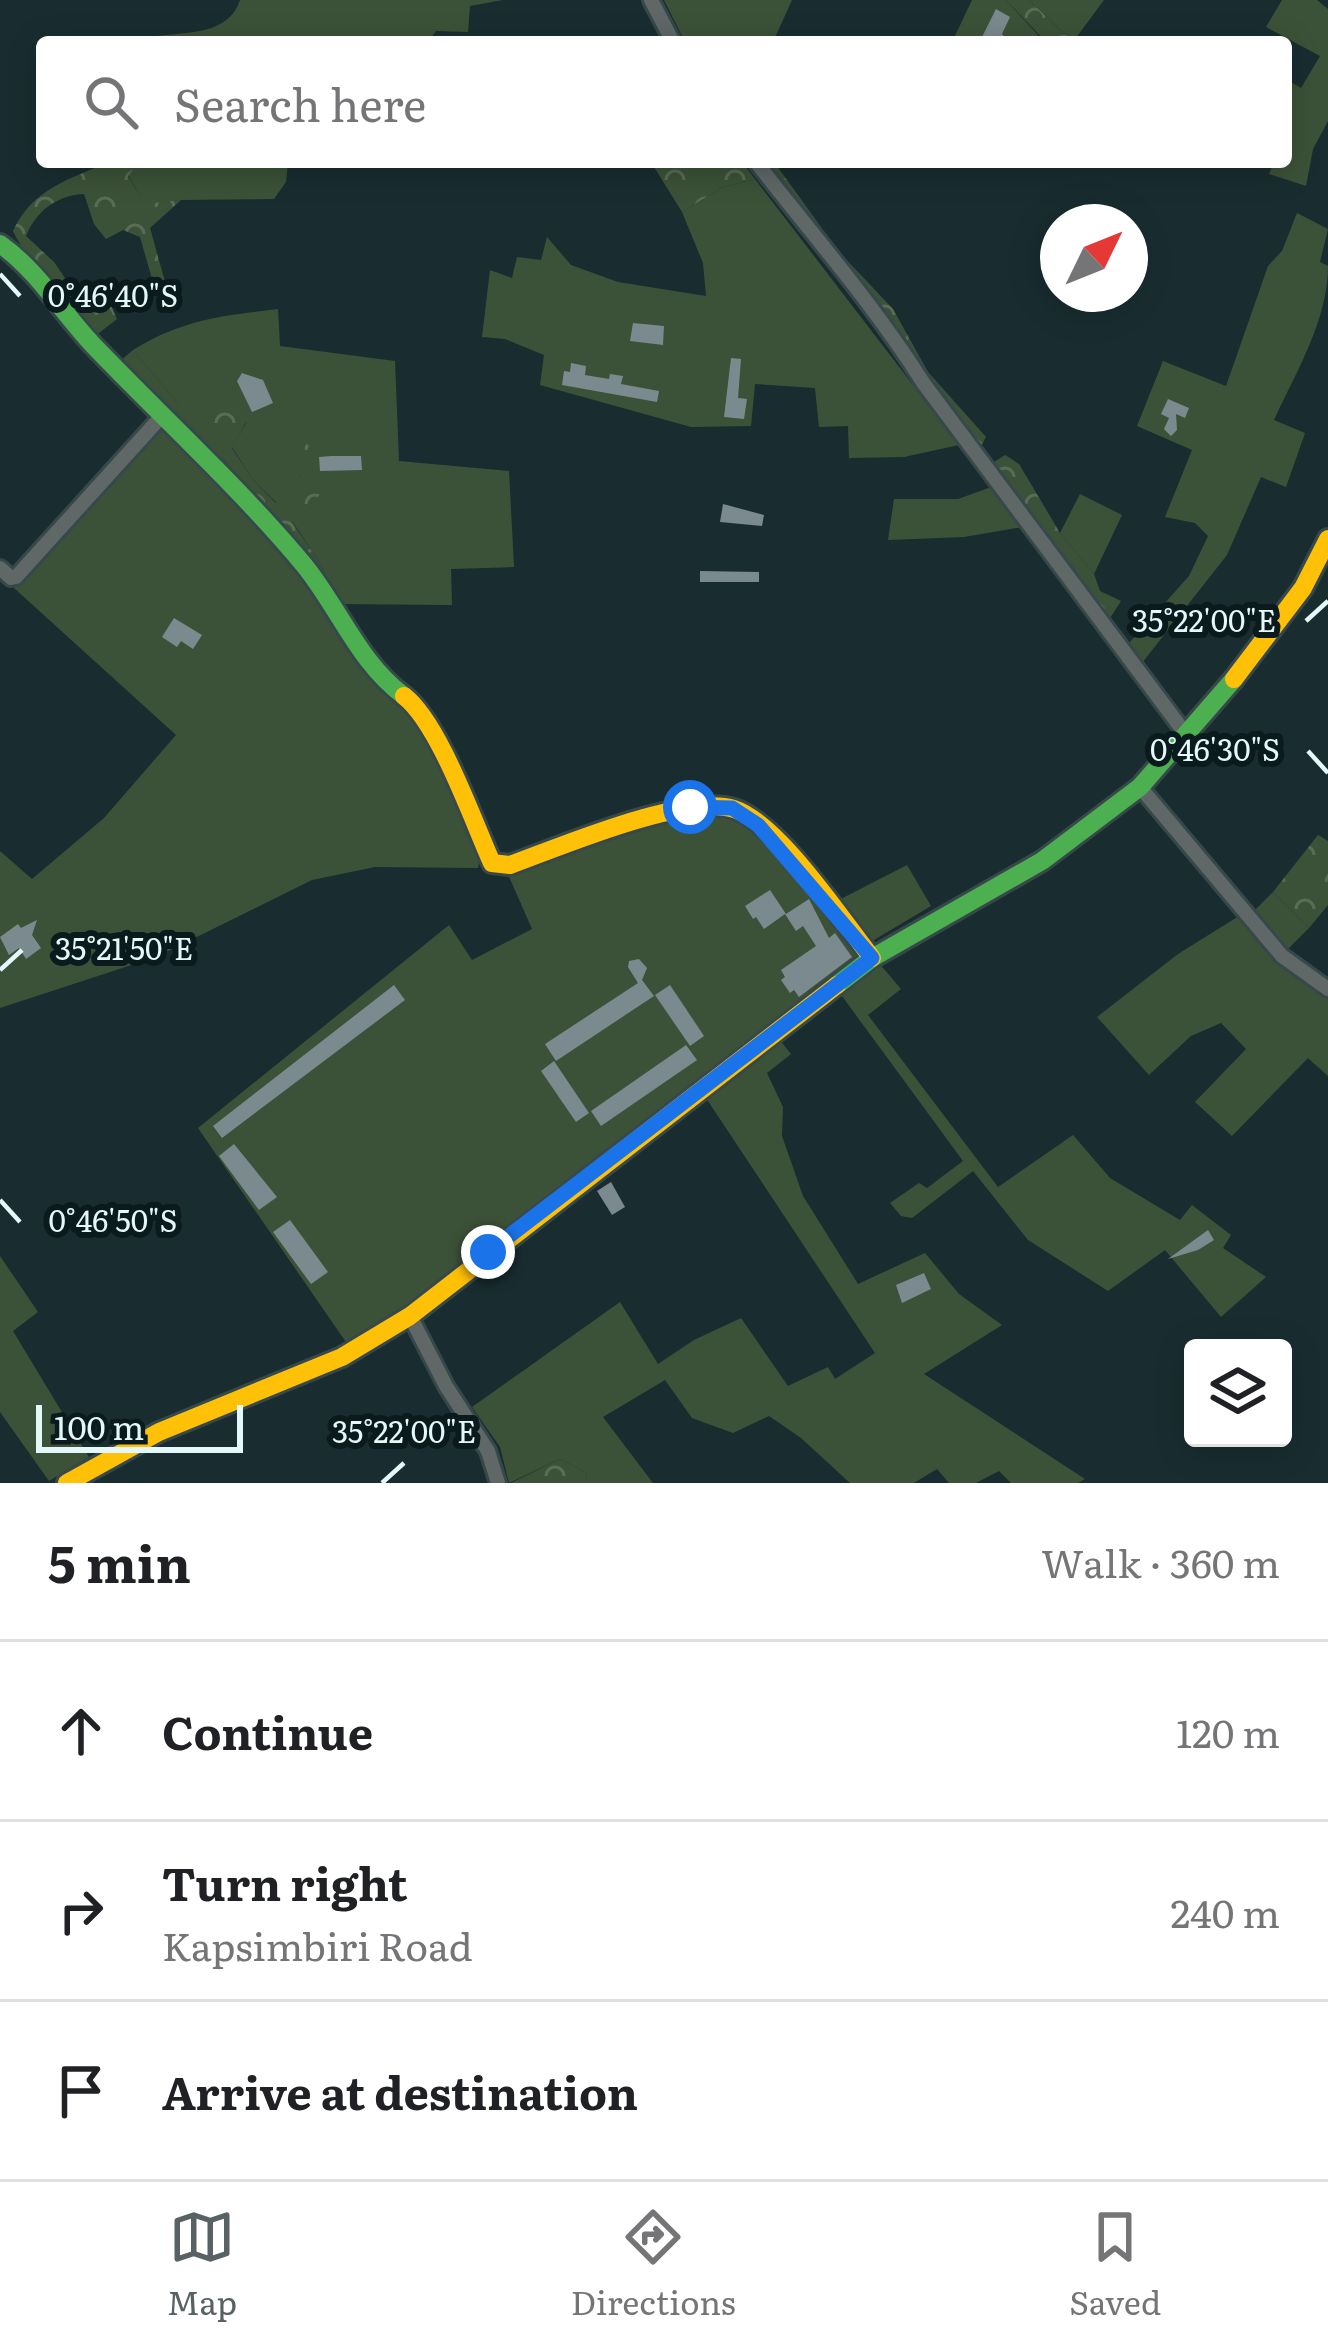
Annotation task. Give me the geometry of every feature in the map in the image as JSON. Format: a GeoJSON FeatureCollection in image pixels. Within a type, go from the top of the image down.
{"type":"FeatureCollection","features":[{"type":"Feature","properties":{"kind":"street"},"geometry":{"type":"LineString","coordinates":[[651,0],[671,36]]}},
{"type":"Feature","properties":{"kind":"street"},"geometry":{"type":"LineString","coordinates":[[761,168],[845,279],[888,326],[924,384],[1185,733]]}},
{"type":"Feature","properties":{"kind":"street"},"geometry":{"type":"LineString","coordinates":[[0,244],[27,263],[58,307],[262,516],[308,571],[381,679],[414,704],[444,756],[492,863],[510,865],[690,807],[732,808],[772,837],[872,958]]}},
{"type":"Feature","properties":{"kind":"street"},"geometry":{"type":"LineString","coordinates":[[0,568],[10,578],[16,577],[161,417]]}},
{"type":"Feature","properties":{"kind":"street"},"geometry":{"type":"LineString","coordinates":[[67,1483],[159,1432],[342,1357],[410,1316],[872,958],[1042,861],[1140,787],[1282,618],[1328,539]]}},
{"type":"Feature","properties":{"kind":"street"},"geometry":{"type":"LineString","coordinates":[[1140,787],[1282,956],[1328,989]]}},
{"type":"Feature","properties":{"kind":"street"},"geometry":{"type":"LineString","coordinates":[[410,1316],[446,1386],[488,1451],[498,1483]]}},
{"type":"Feature","properties":{"kind":"green space"},"geometry":{"type":"Polygon","coordinates":[[[240,0],[503,0],[470,6],[468,32],[436,31],[432,36],[157,36],[217,26],[240,0]]]}},
{"type":"Feature","properties":{"kind":"green space"},"geometry":{"type":"Polygon","coordinates":[[[664,0],[792,0],[776,36],[682,36],[664,0]]]}},
{"type":"Feature","properties":{"kind":"green space"},"geometry":{"type":"Polygon","coordinates":[[[972,0],[1006,0],[1038,35],[1037,36],[955,36],[972,0]]]}},
{"type":"Feature","properties":{"kind":"green space"},"geometry":{"type":"Polygon","coordinates":[[[1006,0],[1029,0],[1067,36],[1040,36],[1006,0]]]}},
{"type":"Feature","properties":{"kind":"green space"},"geometry":{"type":"Polygon","coordinates":[[[1029,0],[1104,0],[1077,36],[1067,36],[1029,0]]]}},
{"type":"Feature","properties":{"kind":"green space"},"geometry":{"type":"Polygon","coordinates":[[[1282,0],[1317,0],[1328,9],[1328,121],[1313,149],[1306,186],[1269,174],[1272,168],[1292,168],[1292,83],[1301,88],[1320,56],[1292,41],[1292,36],[1266,27],[1282,0]]]}},
{"type":"Feature","properties":{"kind":"green space"},"geometry":{"type":"Polygon","coordinates":[[[96,168],[135,168],[128,176],[145,204],[181,200],[150,228],[167,289],[157,296],[140,237],[123,230],[106,239],[94,224],[84,194],[65,197],[35,219],[26,236],[54,262],[87,310],[108,299],[117,319],[95,336],[13,231],[31,205],[67,180],[96,168]]]}},
{"type":"Feature","properties":{"kind":"green space"},"geometry":{"type":"Polygon","coordinates":[[[134,168],[287,168],[286,182],[274,199],[145,205],[128,175],[134,168]]]}},
{"type":"Feature","properties":{"kind":"green space"},"geometry":{"type":"Polygon","coordinates":[[[655,168],[747,168],[755,179],[723,187],[682,212],[655,168]]]}},
{"type":"Feature","properties":{"kind":"green space"},"geometry":{"type":"Polygon","coordinates":[[[768,168],[778,168],[839,252],[893,309],[928,372],[986,437],[981,446],[927,382],[888,317],[851,280],[768,168]]]}},
{"type":"Feature","properties":{"kind":"green space"},"geometry":{"type":"Polygon","coordinates":[[[755,179],[959,445],[904,457],[849,458],[848,426],[819,427],[815,388],[755,384],[751,426],[691,427],[540,385],[544,355],[505,339],[482,337],[490,270],[512,278],[517,257],[541,260],[547,237],[571,265],[618,282],[706,296],[703,263],[682,212],[723,187],[755,179]]]}},
{"type":"Feature","properties":{"kind":"green space"},"geometry":{"type":"Polygon","coordinates":[[[1297,213],[1328,229],[1320,262],[1328,266],[1327,286],[1309,345],[1274,420],[1305,433],[1286,487],[1261,477],[1227,555],[1142,663],[1129,643],[1189,576],[1208,536],[1195,523],[1165,517],[1192,450],[1137,426],[1163,361],[1226,386],[1268,266],[1282,251],[1297,213]]]}},
{"type":"Feature","properties":{"kind":"green space"},"geometry":{"type":"Polygon","coordinates":[[[278,309],[280,346],[395,361],[399,461],[509,471],[514,567],[451,569],[452,605],[339,604],[320,563],[292,521],[313,506],[301,475],[277,503],[253,480],[232,447],[246,423],[180,406],[133,350],[186,325],[278,309]]]}},
{"type":"Feature","properties":{"kind":"green space"},"geometry":{"type":"Polygon","coordinates":[[[133,350],[180,406],[218,398],[246,422],[232,448],[276,503],[301,475],[286,434],[292,429],[310,447],[321,492],[313,506],[292,522],[320,563],[339,604],[284,529],[224,460],[169,418],[119,362],[133,350]]]}},
{"type":"Feature","properties":{"kind":"green space"},"geometry":{"type":"Polygon","coordinates":[[[161,426],[323,596],[410,707],[449,780],[480,857],[478,868],[375,867],[312,880],[156,957],[0,1008],[0,851],[32,879],[104,818],[176,735],[14,588],[161,426]]]}},
{"type":"Feature","properties":{"kind":"green space"},"geometry":{"type":"Polygon","coordinates":[[[1005,455],[1019,464],[1060,533],[1094,574],[1100,591],[1121,601],[1110,618],[994,462],[1005,455]]]}},
{"type":"Feature","properties":{"kind":"green space"},"geometry":{"type":"Polygon","coordinates":[[[994,486],[1023,527],[964,537],[888,540],[894,499],[958,499],[994,486]]]}},
{"type":"Feature","properties":{"kind":"green space"},"geometry":{"type":"Polygon","coordinates":[[[1080,494],[1122,515],[1094,574],[1060,533],[1080,494]]]}},
{"type":"Feature","properties":{"kind":"green space"},"geometry":{"type":"Polygon","coordinates":[[[719,811],[755,829],[863,957],[404,1309],[348,1345],[198,1128],[449,925],[472,960],[532,929],[507,872],[578,845],[719,811]]]}},
{"type":"Feature","properties":{"kind":"green space"},"geometry":{"type":"Polygon","coordinates":[[[1318,835],[1328,841],[1328,905],[1309,928],[1273,892],[1318,835]]]}},
{"type":"Feature","properties":{"kind":"green space"},"geometry":{"type":"Polygon","coordinates":[[[907,865],[931,906],[869,943],[835,902],[907,865]]]}},
{"type":"Feature","properties":{"kind":"green space"},"geometry":{"type":"Polygon","coordinates":[[[1273,892],[1309,928],[1288,949],[1255,910],[1273,892]]]}},
{"type":"Feature","properties":{"kind":"green space"},"geometry":{"type":"Polygon","coordinates":[[[1239,916],[1284,965],[1328,997],[1328,1076],[1308,1058],[1232,1136],[1195,1102],[1246,1049],[1221,1023],[1191,1036],[1149,1075],[1097,1017],[1178,954],[1239,916]]]}},
{"type":"Feature","properties":{"kind":"green space"},"geometry":{"type":"Polygon","coordinates":[[[878,962],[901,989],[868,1015],[998,1187],[1073,1135],[1110,1178],[1180,1220],[1192,1205],[1231,1235],[1223,1248],[1266,1277],[1221,1317],[1165,1250],[1108,1291],[1028,1240],[973,1171],[912,1218],[901,1216],[890,1203],[919,1183],[927,1188],[963,1161],[839,992],[878,962]]]}},
{"type":"Feature","properties":{"kind":"green space"},"geometry":{"type":"Polygon","coordinates":[[[779,1039],[791,1054],[767,1073],[783,1107],[782,1136],[803,1196],[858,1284],[925,1253],[959,1294],[1002,1325],[924,1374],[1085,1479],[1078,1483],[1011,1483],[999,1471],[976,1483],[949,1483],[937,1469],[914,1483],[850,1483],[769,1416],[733,1433],[692,1418],[665,1380],[603,1417],[653,1483],[586,1483],[587,1473],[560,1459],[509,1483],[500,1447],[472,1407],[620,1302],[658,1364],[741,1318],[788,1386],[828,1367],[835,1379],[875,1353],[704,1095],[779,1039]]]}},
{"type":"Feature","properties":{"kind":"green space"},"geometry":{"type":"Polygon","coordinates":[[[0,1256],[38,1312],[13,1331],[89,1457],[49,1481],[0,1412],[0,1256]]]}},
{"type":"Feature","properties":{"kind":"green space"},"geometry":{"type":"Polygon","coordinates":[[[560,1459],[587,1473],[586,1483],[511,1483],[560,1459]]]}},
{"type":"Feature","properties":{"kind":"building"},"geometry":{"type":"Polygon","coordinates":[[[996,9],[1010,17],[1004,36],[982,36],[996,9]]]}},
{"type":"Feature","properties":{"kind":"building"},"geometry":{"type":"Polygon","coordinates":[[[633,323],[664,326],[663,345],[630,341],[633,323]]]}},
{"type":"Feature","properties":{"kind":"building"},"geometry":{"type":"Polygon","coordinates":[[[731,358],[741,359],[738,398],[747,399],[744,419],[724,417],[731,358]]]}},
{"type":"Feature","properties":{"kind":"building"},"geometry":{"type":"Polygon","coordinates":[[[571,363],[586,366],[585,375],[623,376],[621,384],[659,391],[657,402],[562,385],[571,363]]]}},
{"type":"Feature","properties":{"kind":"building"},"geometry":{"type":"Polygon","coordinates":[[[242,373],[263,380],[273,403],[252,412],[237,381],[242,373]]]}},
{"type":"Feature","properties":{"kind":"building"},"geometry":{"type":"Polygon","coordinates":[[[1168,399],[1189,408],[1185,418],[1176,414],[1177,430],[1171,436],[1164,429],[1169,418],[1161,414],[1168,399]]]}},
{"type":"Feature","properties":{"kind":"building"},"geometry":{"type":"Polygon","coordinates":[[[361,456],[362,470],[320,471],[319,457],[361,456]]]}},
{"type":"Feature","properties":{"kind":"building"},"geometry":{"type":"Polygon","coordinates":[[[723,504],[764,515],[762,526],[720,522],[723,504]]]}},
{"type":"Feature","properties":{"kind":"building"},"geometry":{"type":"Polygon","coordinates":[[[700,571],[759,572],[759,582],[700,582],[700,571]]]}},
{"type":"Feature","properties":{"kind":"building"},"geometry":{"type":"Polygon","coordinates":[[[174,618],[202,635],[193,649],[181,641],[177,647],[162,637],[174,618]]]}},
{"type":"Feature","properties":{"kind":"building"},"geometry":{"type":"Polygon","coordinates":[[[770,890],[786,914],[809,899],[829,938],[835,933],[852,957],[799,997],[781,980],[785,977],[781,970],[816,946],[803,926],[796,931],[785,914],[764,929],[753,919],[745,906],[770,890]]]}},
{"type":"Feature","properties":{"kind":"building"},"geometry":{"type":"Polygon","coordinates":[[[37,920],[32,935],[41,948],[26,959],[19,948],[9,955],[0,937],[18,924],[21,928],[37,920]]]}},
{"type":"Feature","properties":{"kind":"building"},"geometry":{"type":"Polygon","coordinates":[[[639,959],[647,968],[642,980],[654,996],[556,1061],[545,1044],[638,983],[628,967],[629,961],[639,959]]]}},
{"type":"Feature","properties":{"kind":"building"},"geometry":{"type":"Polygon","coordinates":[[[394,985],[405,1000],[222,1138],[213,1126],[394,985]]]}},
{"type":"Feature","properties":{"kind":"building"},"geometry":{"type":"Polygon","coordinates":[[[670,985],[704,1036],[690,1046],[655,995],[670,985]]]}},
{"type":"Feature","properties":{"kind":"building"},"geometry":{"type":"Polygon","coordinates":[[[686,1045],[697,1060],[601,1126],[591,1111],[686,1045]]]}},
{"type":"Feature","properties":{"kind":"building"},"geometry":{"type":"Polygon","coordinates":[[[554,1061],[589,1113],[576,1122],[541,1071],[554,1061]]]}},
{"type":"Feature","properties":{"kind":"building"},"geometry":{"type":"Polygon","coordinates":[[[234,1144],[277,1197],[259,1210],[219,1156],[234,1144]]]}},
{"type":"Feature","properties":{"kind":"building"},"geometry":{"type":"Polygon","coordinates":[[[611,1182],[625,1207],[612,1215],[597,1191],[611,1182]]]}},
{"type":"Feature","properties":{"kind":"building"},"geometry":{"type":"Polygon","coordinates":[[[290,1220],[328,1272],[311,1284],[273,1232],[290,1220]]]}},
{"type":"Feature","properties":{"kind":"building"},"geometry":{"type":"Polygon","coordinates":[[[1208,1230],[1214,1240],[1168,1259],[1208,1230]]]}},
{"type":"Feature","properties":{"kind":"building"},"geometry":{"type":"Polygon","coordinates":[[[924,1273],[931,1289],[902,1303],[896,1285],[924,1273]]]}},
{"type":"Feature","properties":{"kind":"traffic: fast"},"geometry":{"type":"LineString","coordinates":[[0,244],[26,266],[93,345],[279,536],[374,668],[404,696]]}},
{"type":"Feature","properties":{"kind":"traffic: fast"},"geometry":{"type":"LineString","coordinates":[[837,985],[872,958],[1042,861],[1140,787],[1234,679]]}},
{"type":"Feature","properties":{"kind":"traffic: slow"},"geometry":{"type":"LineString","coordinates":[[1234,679],[1303,588],[1328,539]]}},
{"type":"Feature","properties":{"kind":"traffic: slow"},"geometry":{"type":"LineString","coordinates":[[404,696],[442,750],[492,863],[510,865],[590,835],[685,808],[734,809],[789,852],[872,958]]}},
{"type":"Feature","properties":{"kind":"traffic: slow"},"geometry":{"type":"LineString","coordinates":[[67,1483],[159,1432],[342,1357],[410,1316],[837,985]]}},
{"type":"Feature","properties":{"kind":"route"},"geometry":{"type":"LineString","coordinates":[[488,1252],[872,958],[772,837],[745,814],[732,808],[690,807]]}}]}
